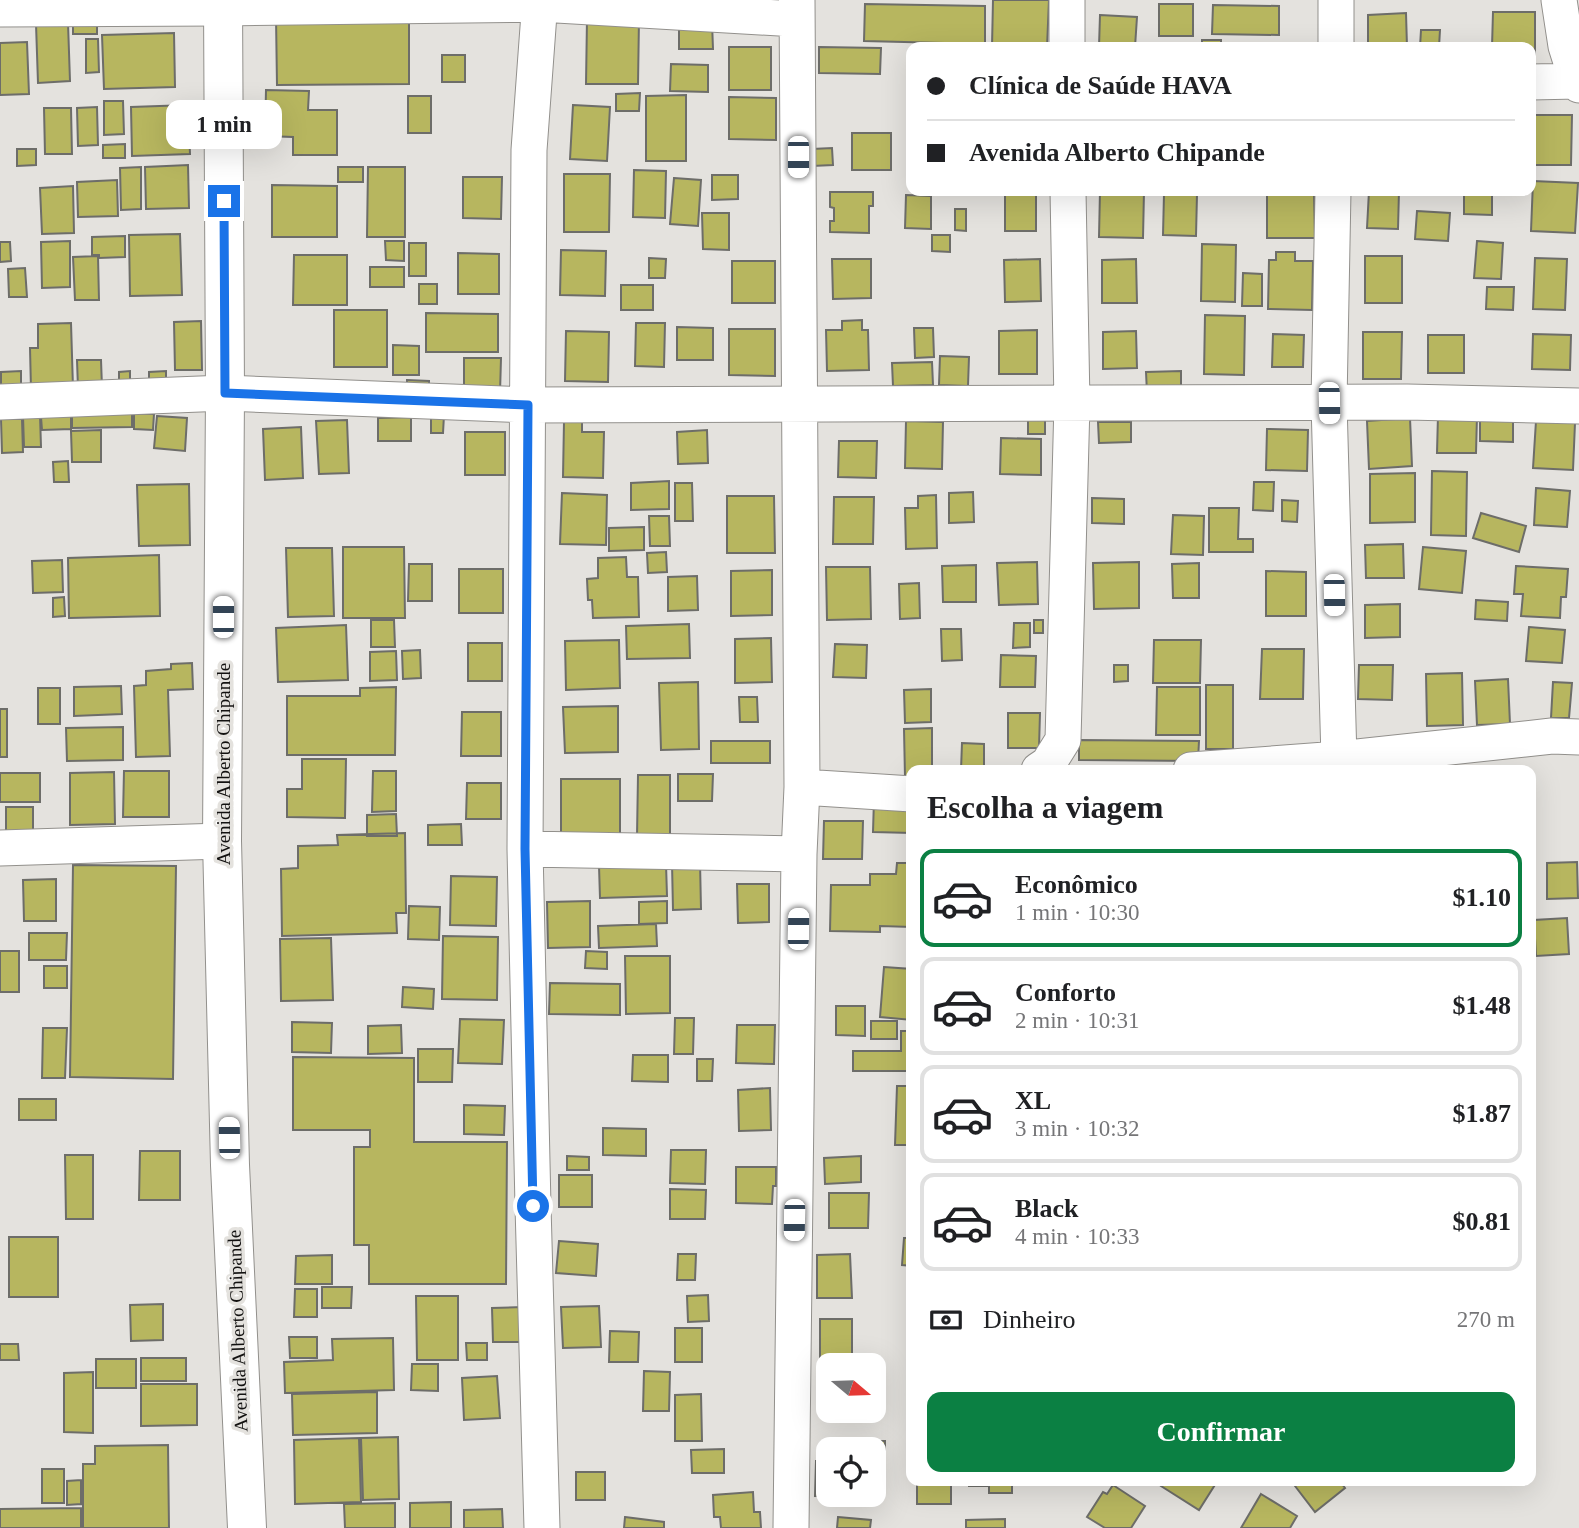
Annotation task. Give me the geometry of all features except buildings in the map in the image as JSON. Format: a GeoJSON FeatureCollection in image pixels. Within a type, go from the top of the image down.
{"type":"FeatureCollection","features":[{"type":"Feature","properties":{"kind":"main road","name":"Avenida Alberto Chipande"},"geometry":{"type":"LineString","coordinates":[[223,4],[225,393],[222,841],[230,1165],[247,1528]]}},
{"type":"Feature","properties":{"kind":"street"},"geometry":{"type":"LineString","coordinates":[[1067,42],[1068,0]]}},
{"type":"Feature","properties":{"kind":"street"},"geometry":{"type":"LineString","coordinates":[[1336,0],[1336,42]]}},
{"type":"Feature","properties":{"kind":"street"},"geometry":{"type":"LineString","coordinates":[[1536,82],[1578,83],[1566,46],[1559,0]]}},
{"type":"Feature","properties":{"kind":"street"},"geometry":{"type":"LineString","coordinates":[[540,2],[529,150],[525,849],[542,1528]]}},
{"type":"Feature","properties":{"kind":"street"},"geometry":{"type":"LineString","coordinates":[[0,9],[223,4],[540,2],[797,10],[802,787],[791,1528]]}},
{"type":"Feature","properties":{"kind":"street"},"geometry":{"type":"LineString","coordinates":[[1046,765],[1063,740],[1072,403],[1068,196]]}},
{"type":"Feature","properties":{"kind":"street"},"geometry":{"type":"LineString","coordinates":[[1333,196],[1329,403],[1339,759]]}},
{"type":"Feature","properties":{"kind":"street"},"geometry":{"type":"LineString","coordinates":[[0,401],[225,393],[528,405],[1407,402],[1579,406]]}},
{"type":"Feature","properties":{"kind":"street"},"geometry":{"type":"LineString","coordinates":[[1258,765],[1552,736],[1579,737]]}},
{"type":"Feature","properties":{"kind":"street"},"geometry":{"type":"LineString","coordinates":[[802,787],[906,794]]}},
{"type":"Feature","properties":{"kind":"street"},"geometry":{"type":"LineString","coordinates":[[0,848],[222,841]]}},
{"type":"Feature","properties":{"kind":"street"},"geometry":{"type":"LineString","coordinates":[[525,849],[799,854]]}},
{"type":"Feature","properties":{"kind":"route"},"geometry":{"type":"LineString","coordinates":[[224,201],[225,393],[528,405],[525,849],[533,1206]]}}]}
